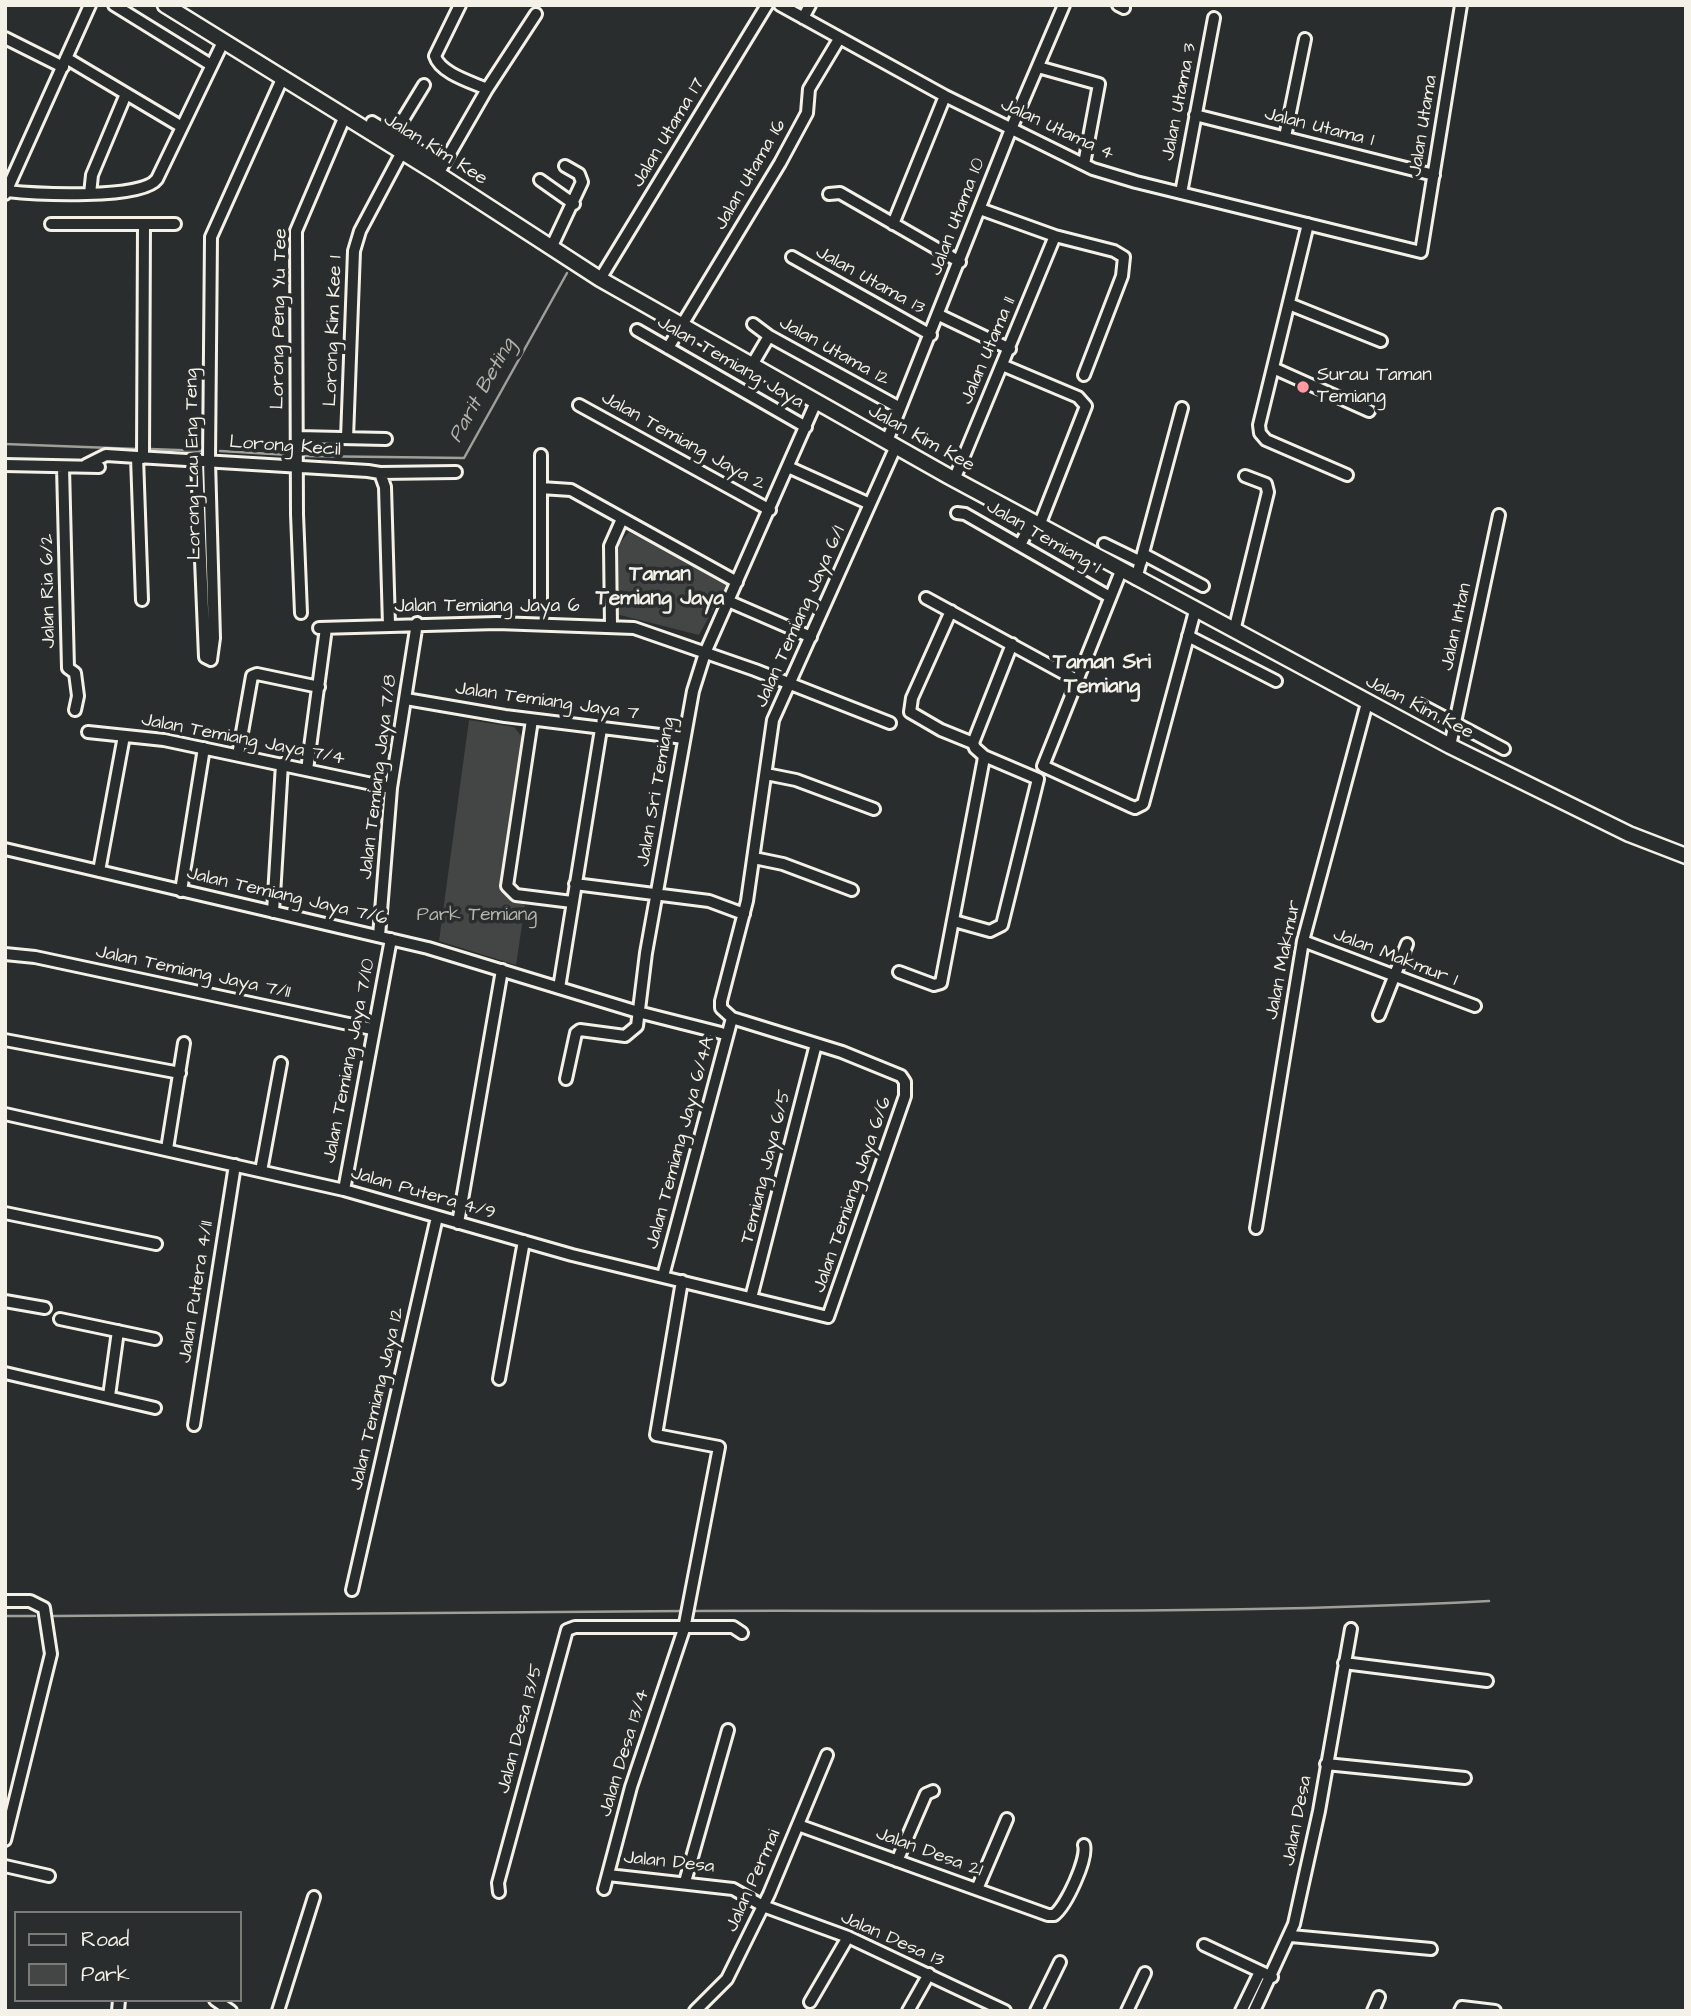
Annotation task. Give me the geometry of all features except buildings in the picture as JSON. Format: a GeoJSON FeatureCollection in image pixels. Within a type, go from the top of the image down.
{"type":"FeatureCollection","features":[{"type":"Feature","properties":{"kind":"street"},"geometry":{"type":"LineString","coordinates":[[90,5],[6,192],[90,194],[144,188],[154,184],[223,42]]}},
{"type":"Feature","properties":{"kind":"street"},"geometry":{"type":"LineString","coordinates":[[114,5],[211,65]]}},
{"type":"Feature","properties":{"kind":"street","name":"Jalan Kim Kee"},"geometry":{"type":"LineString","coordinates":[[165,5],[282,79],[391,139],[402,152],[441,170],[551,248],[600,279],[954,480],[1450,746],[1629,834],[1686,856]]}},
{"type":"Feature","properties":{"kind":"street"},"geometry":{"type":"LineString","coordinates":[[460,5],[435,56],[436,61],[487,89]]}},
{"type":"Feature","properties":{"kind":"street","name":"Jalan Utama 17"},"geometry":{"type":"LineString","coordinates":[[600,279],[767,5]]}},
{"type":"Feature","properties":{"kind":"street","name":"Jalan Utama 4"},"geometry":{"type":"LineString","coordinates":[[780,5],[945,96],[1084,164],[1181,193],[1422,252]]}},
{"type":"Feature","properties":{"kind":"street"},"geometry":{"type":"LineString","coordinates":[[803,18],[810,5]]}},
{"type":"Feature","properties":{"kind":"street","name":"Jalan Utama 10"},"geometry":{"type":"LineString","coordinates":[[891,444],[900,408],[1011,129],[1064,5]]}},
{"type":"Feature","properties":{"kind":"street","name":"Jalan Utama"},"geometry":{"type":"LineString","coordinates":[[1422,252],[1461,5]]}},
{"type":"Feature","properties":{"kind":"street"},"geometry":{"type":"LineString","coordinates":[[372,122],[391,139],[441,170],[487,89],[536,14]]}},
{"type":"Feature","properties":{"kind":"street","name":"Jalan Utama 3"},"geometry":{"type":"LineString","coordinates":[[1181,193],[1214,18]]}},
{"type":"Feature","properties":{"kind":"street"},"geometry":{"type":"LineString","coordinates":[[5,38],[65,63],[182,127]]}},
{"type":"Feature","properties":{"kind":"street","name":"Jalan Utama 16"},"geometry":{"type":"LineString","coordinates":[[668,348],[804,118],[809,89],[839,39]]}},
{"type":"Feature","properties":{"kind":"street"},"geometry":{"type":"LineString","coordinates":[[1285,137],[1306,39]]}},
{"type":"Feature","properties":{"kind":"street"},"geometry":{"type":"LineString","coordinates":[[1038,67],[1099,84],[1084,164]]}},
{"type":"Feature","properties":{"kind":"street","name":"Lorong Lau Eng Teng"},"geometry":{"type":"LineString","coordinates":[[197,462],[205,657],[211,660],[214,638],[210,454],[211,237],[282,79]]}},
{"type":"Feature","properties":{"kind":"street"},"geometry":{"type":"LineString","coordinates":[[391,139],[424,85]]}},
{"type":"Feature","properties":{"kind":"street"},"geometry":{"type":"LineString","coordinates":[[90,194],[92,175],[126,94]]}},
{"type":"Feature","properties":{"kind":"street"},"geometry":{"type":"LineString","coordinates":[[893,224],[945,96]]}},
{"type":"Feature","properties":{"kind":"street","name":"Jalan Utama 1"},"geometry":{"type":"LineString","coordinates":[[1195,115],[1434,175]]}},
{"type":"Feature","properties":{"kind":"street","name":"Lorong Peng Yu Tee"},"geometry":{"type":"LineString","coordinates":[[301,613],[296,231],[345,116]]}},
{"type":"Feature","properties":{"kind":"street","name":"Lorong Kim Kee 1"},"geometry":{"type":"LineString","coordinates":[[346,438],[354,251],[360,232],[402,152]]}},
{"type":"Feature","properties":{"kind":"street"},"geometry":{"type":"LineString","coordinates":[[551,248],[574,205],[582,182],[579,174],[565,166]]}},
{"type":"Feature","properties":{"kind":"street"},"geometry":{"type":"LineString","coordinates":[[540,180],[574,205]]}},
{"type":"Feature","properties":{"kind":"street"},"geometry":{"type":"LineString","coordinates":[[829,194],[840,193],[960,262]]}},
{"type":"Feature","properties":{"kind":"street"},"geometry":{"type":"LineString","coordinates":[[980,209],[1055,236],[1114,251],[1124,257],[1122,276],[1084,375]]}},
{"type":"Feature","properties":{"kind":"street"},"geometry":{"type":"LineString","coordinates":[[142,600],[145,223]]}},
{"type":"Feature","properties":{"kind":"street"},"geometry":{"type":"LineString","coordinates":[[51,224],[175,224]]}},
{"type":"Feature","properties":{"kind":"street"},"geometry":{"type":"LineString","coordinates":[[1308,224],[1260,433],[1266,440],[1347,475]]}},
{"type":"Feature","properties":{"kind":"street","name":"Jalan Utama 11"},"geometry":{"type":"LineString","coordinates":[[954,480],[1055,236]]}},
{"type":"Feature","properties":{"kind":"street","name":"Jalan Utama 13"},"geometry":{"type":"LineString","coordinates":[[792,257],[931,335]]}},
{"type":"Feature","properties":{"kind":"street"},"geometry":{"type":"LineString","coordinates":[[1289,304],[1381,341]]}},
{"type":"Feature","properties":{"kind":"street"},"geometry":{"type":"LineString","coordinates":[[939,315],[1010,349]]}},
{"type":"Feature","properties":{"kind":"street","name":"Jalan Utama 12"},"geometry":{"type":"LineString","coordinates":[[753,324],[769,336],[900,408]]}},
{"type":"Feature","properties":{"kind":"street","name":"Jalan Temiang Jaya"},"geometry":{"type":"LineString","coordinates":[[637,330],[806,427]]}},
{"type":"Feature","properties":{"kind":"street"},"geometry":{"type":"LineString","coordinates":[[752,365],[769,336]]}},
{"type":"Feature","properties":{"kind":"street"},"geometry":{"type":"LineString","coordinates":[[1002,365],[1078,397],[1086,406],[1035,524],[1020,545]]}},
{"type":"Feature","properties":{"kind":"street"},"geometry":{"type":"LineString","coordinates":[[1273,368],[1369,411]]}},
{"type":"Feature","properties":{"kind":"street","name":"Jalan Sri Temiang"},"geometry":{"type":"LineString","coordinates":[[566,1079],[576,1033],[580,1030],[625,1036],[635,1030],[684,738],[705,653],[817,402]]}},
{"type":"Feature","properties":{"kind":"street","name":"Jalan Temiang Jaya 2"},"geometry":{"type":"LineString","coordinates":[[579,405],[770,510]]}},
{"type":"Feature","properties":{"kind":"street"},"geometry":{"type":"LineString","coordinates":[[1136,579],[1182,408]]}},
{"type":"Feature","properties":{"kind":"street"},"geometry":{"type":"LineString","coordinates":[[297,451],[346,438],[386,439]]}},
{"type":"Feature","properties":{"kind":"street","name":"Jalan Temiang Jaya 6/1"},"geometry":{"type":"LineString","coordinates":[[728,1016],[721,1000],[744,914],[774,720],[870,504],[891,444]]}},
{"type":"Feature","properties":{"kind":"street","name":"Lorong Kecil"},"geometry":{"type":"LineString","coordinates":[[84,467],[107,454],[142,452],[197,462],[210,454],[297,451],[380,473],[456,471]]}},
{"type":"Feature","properties":{"kind":"street"},"geometry":{"type":"LineString","coordinates":[[541,456],[541,606]]}},
{"type":"Feature","properties":{"kind":"street"},"geometry":{"type":"LineString","coordinates":[[5,465],[99,467]]}},
{"type":"Feature","properties":{"kind":"street","name":"Jalan Ria 6/2"},"geometry":{"type":"LineString","coordinates":[[63,467],[68,668],[75,673],[75,710]]}},
{"type":"Feature","properties":{"kind":"street"},"geometry":{"type":"LineString","coordinates":[[788,467],[870,504]]}},
{"type":"Feature","properties":{"kind":"street"},"geometry":{"type":"LineString","coordinates":[[380,473],[385,486],[389,625]]}},
{"type":"Feature","properties":{"kind":"street"},"geometry":{"type":"LineString","coordinates":[[1234,631],[1269,489],[1265,483],[1245,476]]}},
{"type":"Feature","properties":{"kind":"street"},"geometry":{"type":"LineString","coordinates":[[541,488],[571,490],[737,582]]}},
{"type":"Feature","properties":{"kind":"street","name":"Jalan Temiang 1"},"geometry":{"type":"LineString","coordinates":[[957,513],[965,514],[1110,597]]}},
{"type":"Feature","properties":{"kind":"street","name":"Jalan Intan"},"geometry":{"type":"LineString","coordinates":[[1450,746],[1499,515]]}},
{"type":"Feature","properties":{"kind":"street"},"geometry":{"type":"LineString","coordinates":[[611,626],[610,546],[622,519]]}},
{"type":"Feature","properties":{"kind":"street"},"geometry":{"type":"LineString","coordinates":[[1104,544],[1203,586]]}},
{"type":"Feature","properties":{"kind":"street"},"geometry":{"type":"LineString","coordinates":[[1121,571],[1044,766],[1130,806],[1140,807],[1144,801],[1195,611]]}},
{"type":"Feature","properties":{"kind":"street"},"geometry":{"type":"LineString","coordinates":[[926,598],[1078,681]]}},
{"type":"Feature","properties":{"kind":"street"},"geometry":{"type":"LineString","coordinates":[[728,601],[811,637]]}},
{"type":"Feature","properties":{"kind":"street"},"geometry":{"type":"LineString","coordinates":[[951,611],[912,698],[910,712],[941,730],[973,743],[984,756],[1038,779],[1002,925],[990,932],[954,921]]}},
{"type":"Feature","properties":{"kind":"street","name":"Jalan Temiang Jaya 6"},"geometry":{"type":"LineString","coordinates":[[318,687],[323,628],[417,623],[611,626],[648,632],[890,723]]}},
{"type":"Feature","properties":{"kind":"street","name":"Jalan Temiang Jaya 7/8"},"geometry":{"type":"LineString","coordinates":[[385,937],[391,788],[417,623]]}},
{"type":"Feature","properties":{"kind":"street"},"geometry":{"type":"LineString","coordinates":[[1188,636],[1276,681]]}},
{"type":"Feature","properties":{"kind":"street"},"geometry":{"type":"LineString","coordinates":[[973,743],[1012,644]]}},
{"type":"Feature","properties":{"kind":"street"},"geometry":{"type":"LineString","coordinates":[[238,755],[252,676],[257,674],[318,687],[307,770]]}},
{"type":"Feature","properties":{"kind":"street","name":"Jalan Temiang Jaya 7"},"geometry":{"type":"LineString","coordinates":[[405,699],[532,720],[684,738]]}},
{"type":"Feature","properties":{"kind":"street","name":"Jalan Makmur"},"geometry":{"type":"LineString","coordinates":[[1255,1228],[1303,942],[1367,703]]}},
{"type":"Feature","properties":{"kind":"street"},"geometry":{"type":"LineString","coordinates":[[1419,704],[1504,749]]}},
{"type":"Feature","properties":{"kind":"street"},"geometry":{"type":"LineString","coordinates":[[532,720],[508,886],[516,895],[572,902]]}},
{"type":"Feature","properties":{"kind":"street"},"geometry":{"type":"LineString","coordinates":[[559,988],[601,729]]}},
{"type":"Feature","properties":{"kind":"street","name":"Jalan Temiang Jaya 7/4"},"geometry":{"type":"LineString","coordinates":[[88,733],[204,748],[391,788]]}},
{"type":"Feature","properties":{"kind":"street"},"geometry":{"type":"LineString","coordinates":[[99,871],[124,736]]}},
{"type":"Feature","properties":{"kind":"street"},"geometry":{"type":"LineString","coordinates":[[181,891],[204,748]]}},
{"type":"Feature","properties":{"kind":"street"},"geometry":{"type":"LineString","coordinates":[[899,972],[934,985],[941,983],[984,756]]}},
{"type":"Feature","properties":{"kind":"street"},"geometry":{"type":"LineString","coordinates":[[273,912],[282,764]]}},
{"type":"Feature","properties":{"kind":"street"},"geometry":{"type":"LineString","coordinates":[[766,774],[796,780],[874,808]]}},
{"type":"Feature","properties":{"kind":"street","name":"Jalan Temiang Jaya 7/6"},"geometry":{"type":"LineString","coordinates":[[5,849],[385,937],[721,1034]]}},
{"type":"Feature","properties":{"kind":"street"},"geometry":{"type":"LineString","coordinates":[[754,858],[783,864],[852,890]]}},
{"type":"Feature","properties":{"kind":"street"},"geometry":{"type":"LineString","coordinates":[[575,884],[709,901],[744,914]]}},
{"type":"Feature","properties":{"kind":"street","name":"Jalan Temiang Jaya 7/10"},"geometry":{"type":"LineString","coordinates":[[344,1190],[385,937]]}},
{"type":"Feature","properties":{"kind":"street","name":"Jalan Makmur 1"},"geometry":{"type":"LineString","coordinates":[[1303,942],[1475,1006]]}},
{"type":"Feature","properties":{"kind":"street"},"geometry":{"type":"LineString","coordinates":[[1379,1015],[1407,944]]}},
{"type":"Feature","properties":{"kind":"street","name":"Jalan Temiang Jaya 7/11"},"geometry":{"type":"LineString","coordinates":[[6,954],[372,1029]]}},
{"type":"Feature","properties":{"kind":"street"},"geometry":{"type":"LineString","coordinates":[[458,1223],[502,970]]}},
{"type":"Feature","properties":{"kind":"street"},"geometry":{"type":"LineString","coordinates":[[728,1016],[816,1044]]}},
{"type":"Feature","properties":{"kind":"street","name":"Jalan Temiang Jaya 6/4A"},"geometry":{"type":"LineString","coordinates":[[663,1276],[728,1016]]}},
{"type":"Feature","properties":{"kind":"street"},"geometry":{"type":"LineString","coordinates":[[5,1040],[180,1073]]}},
{"type":"Feature","properties":{"kind":"street"},"geometry":{"type":"LineString","coordinates":[[167,1149],[184,1043]]}},
{"type":"Feature","properties":{"kind":"street","name":"Jalan Temiang Jaya 6/6"},"geometry":{"type":"LineString","coordinates":[[816,1044],[901,1076],[905,1082],[905,1096],[828,1317]]}},
{"type":"Feature","properties":{"kind":"street","name":"Temiang Jaya 6/5"},"geometry":{"type":"LineString","coordinates":[[751,1298],[816,1044]]}},
{"type":"Feature","properties":{"kind":"street"},"geometry":{"type":"LineString","coordinates":[[261,1171],[281,1063]]}},
{"type":"Feature","properties":{"kind":"street","name":"Jalan Putera 4/9"},"geometry":{"type":"LineString","coordinates":[[5,1114],[344,1190],[524,1241],[828,1317]]}},
{"type":"Feature","properties":{"kind":"street","name":"Jalan Putera 4/11"},"geometry":{"type":"LineString","coordinates":[[194,1424],[235,1165]]}},
{"type":"Feature","properties":{"kind":"street"},"geometry":{"type":"LineString","coordinates":[[5,1213],[156,1244]]}},
{"type":"Feature","properties":{"kind":"street","name":"Jalan Temiang Jaya 12"},"geometry":{"type":"LineString","coordinates":[[352,1590],[437,1217]]}},
{"type":"Feature","properties":{"kind":"street"},"geometry":{"type":"LineString","coordinates":[[499,1379],[524,1241]]}},
{"type":"Feature","properties":{"kind":"street","name":"Jalan Desa 13/4"},"geometry":{"type":"LineString","coordinates":[[604,1889],[631,1787],[684,1629],[719,1447],[656,1435],[682,1281]]}},
{"type":"Feature","properties":{"kind":"street"},"geometry":{"type":"LineString","coordinates":[[5,1301],[45,1308]]}},
{"type":"Feature","properties":{"kind":"street"},"geometry":{"type":"LineString","coordinates":[[60,1319],[155,1339]]}},
{"type":"Feature","properties":{"kind":"street"},"geometry":{"type":"LineString","coordinates":[[109,1396],[118,1332]]}},
{"type":"Feature","properties":{"kind":"street"},"geometry":{"type":"LineString","coordinates":[[5,1373],[155,1408]]}},
{"type":"Feature","properties":{"kind":"street"},"geometry":{"type":"LineString","coordinates":[[5,1601],[30,1601],[44,1608],[51,1654],[5,1840]]}},
{"type":"Feature","properties":{"kind":"street","name":"Jalan Desa 13/5"},"geometry":{"type":"LineString","coordinates":[[499,1892],[498,1883],[567,1630],[575,1627],[733,1627],[742,1633]]}},
{"type":"Feature","properties":{"kind":"street","name":"Jalan Desa"},"geometry":{"type":"LineString","coordinates":[[1255,2011],[1291,1936],[1306,1875],[1351,1629]]}},
{"type":"Feature","properties":{"kind":"street"},"geometry":{"type":"LineString","coordinates":[[1344,1663],[1487,1681]]}},
{"type":"Feature","properties":{"kind":"street"},"geometry":{"type":"LineString","coordinates":[[685,1882],[728,1730]]}},
{"type":"Feature","properties":{"kind":"street","name":"Jalan Permai"},"geometry":{"type":"LineString","coordinates":[[695,2011],[727,1979],[763,1906],[827,1755]]}},
{"type":"Feature","properties":{"kind":"street"},"geometry":{"type":"LineString","coordinates":[[1326,1764],[1465,1778]]}},
{"type":"Feature","properties":{"kind":"street"},"geometry":{"type":"LineString","coordinates":[[897,1860],[926,1794],[933,1791]]}},
{"type":"Feature","properties":{"kind":"street"},"geometry":{"type":"LineString","coordinates":[[977,1889],[1007,1819]]}},
{"type":"Feature","properties":{"kind":"street","name":"Jalan Desa 21"},"geometry":{"type":"LineString","coordinates":[[798,1825],[1048,1915],[1054,1915],[1062,1908],[1085,1855],[1084,1845]]}},
{"type":"Feature","properties":{"kind":"street"},"geometry":{"type":"LineString","coordinates":[[5,1866],[49,1876]]}},
{"type":"Feature","properties":{"kind":"street","name":"Jalan Desa"},"geometry":{"type":"LineString","coordinates":[[608,1875],[726,1887],[763,1906]]}},
{"type":"Feature","properties":{"kind":"street"},"geometry":{"type":"LineString","coordinates":[[278,2011],[314,1896]]}},
{"type":"Feature","properties":{"kind":"street","name":"Jalan Desa 13"},"geometry":{"type":"LineString","coordinates":[[763,1906],[848,1937],[1005,2011]]}},
{"type":"Feature","properties":{"kind":"street"},"geometry":{"type":"LineString","coordinates":[[1291,1936],[1431,1949]]}},
{"type":"Feature","properties":{"kind":"street"},"geometry":{"type":"LineString","coordinates":[[810,2003],[848,1937]]}},
{"type":"Feature","properties":{"kind":"street"},"geometry":{"type":"LineString","coordinates":[[1204,1945],[1272,1977]]}},
{"type":"Feature","properties":{"kind":"street"},"geometry":{"type":"LineString","coordinates":[[1036,2011],[1060,1962]]}},
{"type":"Feature","properties":{"kind":"street"},"geometry":{"type":"LineString","coordinates":[[1241,2011],[1260,1972]]}},
{"type":"Feature","properties":{"kind":"street"},"geometry":{"type":"LineString","coordinates":[[1127,2011],[1145,1973]]}},
{"type":"Feature","properties":{"kind":"street"},"geometry":{"type":"LineString","coordinates":[[908,2011],[929,1974]]}},
{"type":"Feature","properties":{"kind":"street"},"geometry":{"type":"LineString","coordinates":[[1373,2011],[1379,1997]]}},
{"type":"Feature","properties":{"kind":"street"},"geometry":{"type":"LineString","coordinates":[[1461,2009],[1495,2011]]}},
{"type":"Feature","properties":{"kind":"green space"},"geometry":{"type":"Polygon","coordinates":[[[629,532],[729,581],[699,635],[616,614],[618,545],[629,532]]]}},
{"type":"Feature","properties":{"kind":"green space","name":"Park Temiang"},"geometry":{"type":"Polygon","coordinates":[[[469,720],[514,727],[522,737],[500,889],[513,901],[525,905],[516,965],[439,941],[469,720]]]}},
{"type":"Feature","properties":{"kind":"waterway","name":"Parit Beting"},"geometry":{"type":"LineString","coordinates":[[303,456],[464,458],[567,273]]}},
{"type":"Feature","properties":{"kind":"waterway","name":"Parit Beting"},"geometry":{"type":"LineString","coordinates":[[5,444],[138,449]]}},
{"type":"Feature","properties":{"kind":"waterway","name":"Parit Beting"},"geometry":{"type":"LineString","coordinates":[[150,449],[205,451]]}},
{"type":"Feature","properties":{"kind":"waterway","name":"Parit Beting"},"geometry":{"type":"LineString","coordinates":[[220,451],[290,455]]}},
{"type":"Feature","properties":{"kind":"waterway"},"geometry":{"type":"LineString","coordinates":[[691,1611],[1190,1610],[1489,1601]]}},
{"type":"Feature","properties":{"kind":"waterway"},"geometry":{"type":"LineString","coordinates":[[54,1616],[684,1611]]}},
{"type":"Feature","properties":{"kind":"waterway"},"geometry":{"type":"LineString","coordinates":[[5,1616],[35,1616]]}},
{"type":"Feature","properties":{"kind":"place","name":"Surau Taman Temiang"},"geometry":{"type":"Point","coordinates":[1303,387]}},
{"type":"Feature","properties":{"kind":"district","name":"Taman Temiang Jaya"},"geometry":{"type":"Point","coordinates":[660,588]}},
{"type":"Feature","properties":{"kind":"district","name":"Taman Sri Temiang"},"geometry":{"type":"Point","coordinates":[1102,676]}}]}
